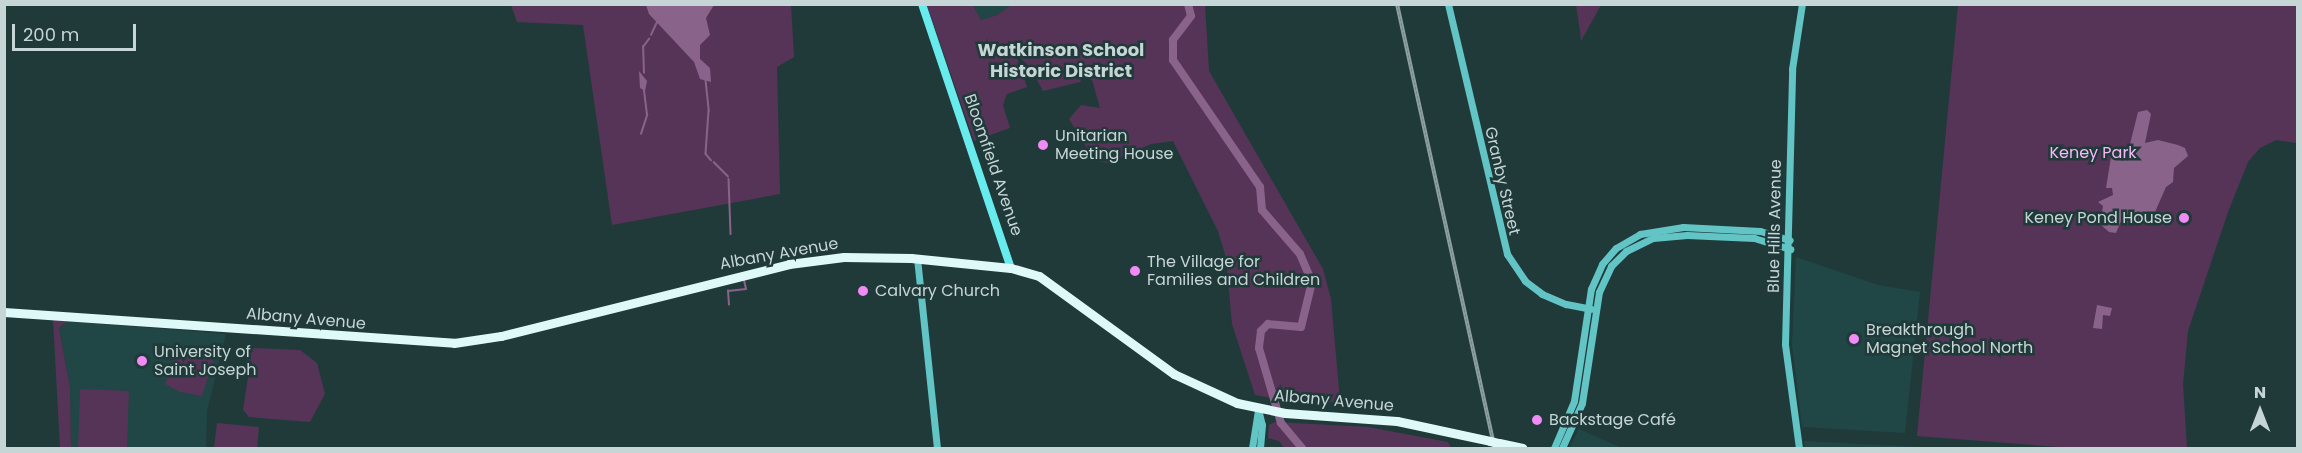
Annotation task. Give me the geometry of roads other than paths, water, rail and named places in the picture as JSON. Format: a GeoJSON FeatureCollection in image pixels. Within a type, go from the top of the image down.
{"type":"FeatureCollection","features":[{"type":"Feature","properties":{"kind":"highway","name":"Albany Avenue"},"geometry":{"type":"LineString","coordinates":[[4,312],[454,343],[501,336],[797,263],[844,257],[917,258],[1011,268],[1033,274],[1062,290],[1190,384],[1258,409],[1285,413],[1383,419],[1522,448]]}},
{"type":"Feature","properties":{"kind":"main road","name":"Bloomfield Avenue"},"geometry":{"type":"LineString","coordinates":[[922,4],[1011,268]]}},
{"type":"Feature","properties":{"kind":"main road","name":"Granby Street"},"geometry":{"type":"LineString","coordinates":[[1448,4],[1508,254],[1526,281],[1542,294],[1597,309]]}},
{"type":"Feature","properties":{"kind":"main road","name":"Blue Hills Avenue"},"geometry":{"type":"LineString","coordinates":[[1798,448],[1785,344],[1790,249],[1792,69],[1802,4]]}},
{"type":"Feature","properties":{"kind":"main road"},"geometry":{"type":"LineString","coordinates":[[1554,448],[1572,410],[1579,379],[1588,308],[1602,264],[1616,248],[1659,229],[1711,232],[1760,231],[1790,240]]}},
{"type":"Feature","properties":{"kind":"main road"},"geometry":{"type":"LineString","coordinates":[[1711,232],[1754,238],[1790,249]]}},
{"type":"Feature","properties":{"kind":"main road"},"geometry":{"type":"LineString","coordinates":[[1562,448],[1579,414],[1587,382],[1599,292],[1611,266],[1642,238]]}},
{"type":"Feature","properties":{"kind":"main road"},"geometry":{"type":"LineString","coordinates":[[917,258],[937,448]]}},
{"type":"Feature","properties":{"kind":"main road"},"geometry":{"type":"LineString","coordinates":[[1579,379],[1587,382]]}},
{"type":"Feature","properties":{"kind":"main road"},"geometry":{"type":"LineString","coordinates":[[1252,448],[1258,409]]}},
{"type":"Feature","properties":{"kind":"main road"},"geometry":{"type":"LineString","coordinates":[[1258,409],[1262,424],[1260,448]]}},
{"type":"Feature","properties":{"kind":"waterway"},"geometry":{"type":"LineString","coordinates":[[1188,4],[1191,16],[1173,40],[1173,60],[1260,187],[1262,210],[1300,254],[1312,282],[1301,327],[1268,324],[1261,331],[1259,348],[1281,423],[1302,448]]}},
{"type":"Feature","properties":{"kind":"waterway"},"geometry":{"type":"LineString","coordinates":[[651,35],[658,20]]}},
{"type":"Feature","properties":{"kind":"waterway"},"geometry":{"type":"LineString","coordinates":[[644,73],[643,47],[649,39]]}},
{"type":"Feature","properties":{"kind":"waterway"},"geometry":{"type":"LineString","coordinates":[[706,80],[709,111],[706,154],[711,160]]}},
{"type":"Feature","properties":{"kind":"waterway"},"geometry":{"type":"LineString","coordinates":[[641,134],[647,115],[644,89]]}},
{"type":"Feature","properties":{"kind":"waterway"},"geometry":{"type":"LineString","coordinates":[[714,162],[728,176]]}},
{"type":"Feature","properties":{"kind":"waterway"},"geometry":{"type":"LineString","coordinates":[[729,179],[731,234]]}},
{"type":"Feature","properties":{"kind":"waterway"},"geometry":{"type":"LineString","coordinates":[[729,305],[728,291],[746,289],[744,280]]}},
{"type":"Feature","properties":{"kind":"railway"},"geometry":{"type":"LineString","coordinates":[[1397,4],[1495,448]]}},
{"type":"Feature","properties":{"kind":"place","name":"Unitarian Meeting House"},"geometry":{"type":"Point","coordinates":[1043,145]}},
{"type":"Feature","properties":{"kind":"place","name":"Keney Pond House"},"geometry":{"type":"Point","coordinates":[2184,218]}},
{"type":"Feature","properties":{"kind":"place","name":"The Village for Families and Children"},"geometry":{"type":"Point","coordinates":[1135,271]}},
{"type":"Feature","properties":{"kind":"place","name":"Calvary Church"},"geometry":{"type":"Point","coordinates":[863,291]}},
{"type":"Feature","properties":{"kind":"place","name":"Breakthrough Magnet School North"},"geometry":{"type":"Point","coordinates":[1854,339]}},
{"type":"Feature","properties":{"kind":"place","name":"University of Saint Joseph"},"geometry":{"type":"Point","coordinates":[142,361]}},
{"type":"Feature","properties":{"kind":"place","name":"Backstage Café"},"geometry":{"type":"Point","coordinates":[1537,420]}},
{"type":"Feature","properties":{"kind":"district","name":"Watkinson School Historic District"},"geometry":{"type":"Point","coordinates":[1061,61]}},
{"type":"Feature","properties":{"kind":"park label","name":"Keney Park"},"geometry":{"type":"Point","coordinates":[2093,153]}}]}
